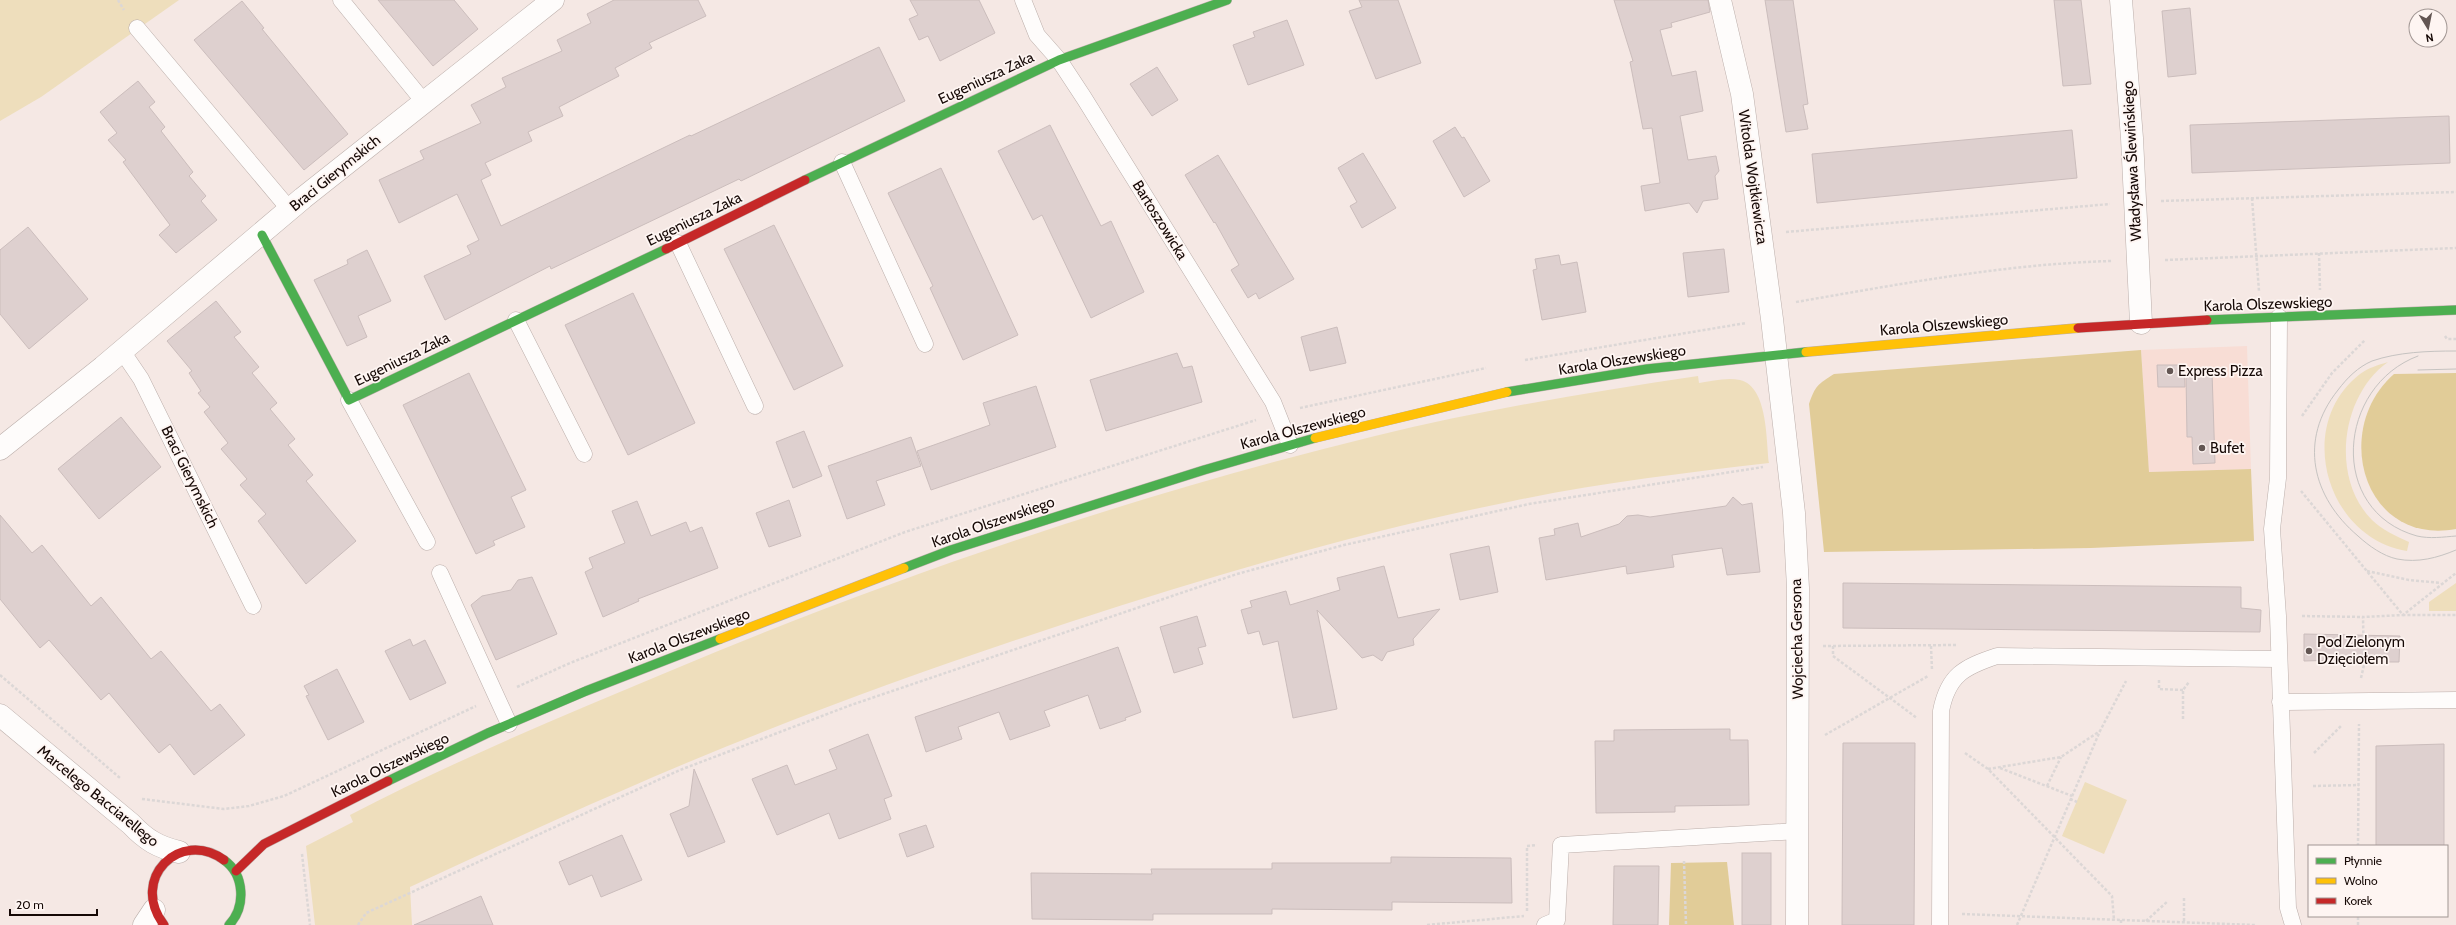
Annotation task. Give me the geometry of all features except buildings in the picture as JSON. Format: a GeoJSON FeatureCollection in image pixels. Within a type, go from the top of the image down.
{"type":"FeatureCollection","features":[{"type":"Feature","properties":{"kind":"street","name":"Braci Gierymskich"},"geometry":{"type":"LineString","coordinates":[[0,449],[122,351],[290,210],[553,0]]}},
{"type":"Feature","properties":{"kind":"street","name":"Eugeniusza Zaka"},"geometry":{"type":"LineString","coordinates":[[262,235],[349,400],[678,243],[842,162],[1058,60],[1227,0]]}},
{"type":"Feature","properties":{"kind":"street","name":"Witolda Wojtkiewicza"},"geometry":{"type":"LineString","coordinates":[[1720,0],[1742,94],[1776,355]]}},
{"type":"Feature","properties":{"kind":"street","name":"Władysława Ślewińskiego"},"geometry":{"type":"LineString","coordinates":[[2121,0],[2132,138],[2141,323]]}},
{"type":"Feature","properties":{"kind":"street","name":"Karola Olszewskiego"},"geometry":{"type":"LineString","coordinates":[[236,871],[264,844],[342,803],[509,724],[594,688],[951,550],[1058,515],[1290,445],[1511,391],[1647,369],[1974,336],[2141,323],[2456,310]]}},
{"type":"Feature","properties":{"kind":"street","name":"Wojciecha Gersona"},"geometry":{"type":"LineString","coordinates":[[1776,355],[1797,557],[1797,925]]}},
{"type":"Feature","properties":{"kind":"street","name":"Marcelego Bacciarellego"},"geometry":{"type":"LineString","coordinates":[[0,715],[131,824],[144,837],[160,848],[179,852],[200,848],[224,854],[236,871],[242,889],[240,907],[230,925]]}},
{"type":"Feature","properties":{"kind":"street"},"geometry":{"type":"LineString","coordinates":[[144,837],[160,866]]}},
{"type":"Feature","properties":{"kind":"street"},"geometry":{"type":"LineString","coordinates":[[243,850],[264,844]]}},
{"type":"Feature","properties":{"kind":"street"},"geometry":{"type":"LineString","coordinates":[[154,920],[151,887],[160,866],[179,852]]}},
{"type":"Feature","properties":{"kind":"lane"},"geometry":{"type":"LineString","coordinates":[[341,0],[424,102]]}},
{"type":"Feature","properties":{"kind":"lane","name":"Bartoszowicka"},"geometry":{"type":"LineString","coordinates":[[1023,0],[1037,35],[1058,60],[1273,402],[1290,445]]}},
{"type":"Feature","properties":{"kind":"lane"},"geometry":{"type":"LineString","coordinates":[[137,28],[290,210]]}},
{"type":"Feature","properties":{"kind":"lane"},"geometry":{"type":"LineString","coordinates":[[842,162],[924,344]]}},
{"type":"Feature","properties":{"kind":"lane"},"geometry":{"type":"LineString","coordinates":[[678,243],[755,406]]}},
{"type":"Feature","properties":{"kind":"lane"},"geometry":{"type":"LineString","coordinates":[[2279,317],[2278,478],[2272,529],[2278,616],[2278,660],[2288,908],[2293,925]]}},
{"type":"Feature","properties":{"kind":"lane"},"geometry":{"type":"LineString","coordinates":[[516,320],[584,454]]}},
{"type":"Feature","properties":{"kind":"lane","name":"Braci Gierymskich"},"geometry":{"type":"LineString","coordinates":[[122,351],[141,379],[253,606]]}},
{"type":"Feature","properties":{"kind":"lane"},"geometry":{"type":"LineString","coordinates":[[349,400],[427,542]]}},
{"type":"Feature","properties":{"kind":"lane"},"geometry":{"type":"LineString","coordinates":[[440,573],[509,724]]}},
{"type":"Feature","properties":{"kind":"lane"},"geometry":{"type":"LineString","coordinates":[[1940,919],[1941,711],[1945,692],[1958,674],[1974,663],[1997,656],[2278,660]]}},
{"type":"Feature","properties":{"kind":"lane"},"geometry":{"type":"LineString","coordinates":[[2280,702],[2359,707],[2456,700]]}},
{"type":"Feature","properties":{"kind":"lane"},"geometry":{"type":"LineString","coordinates":[[1552,923],[1561,845],[1798,831]]}},
{"type":"Feature","properties":{"kind":"path"},"geometry":{"type":"LineString","coordinates":[[2252,198],[2260,292]]}},
{"type":"Feature","properties":{"kind":"path"},"geometry":{"type":"LineString","coordinates":[[2163,260],[2456,248]]}},
{"type":"Feature","properties":{"kind":"path"},"geometry":{"type":"LineString","coordinates":[[2319,253],[2320,297]]}},
{"type":"Feature","properties":{"kind":"path"},"geometry":{"type":"LineString","coordinates":[[1789,303],[1926,279],[2008,268],[2114,261]]}},
{"type":"Feature","properties":{"kind":"path"},"geometry":{"type":"LineString","coordinates":[[2443,334],[2447,339],[2456,339]]}},
{"type":"Feature","properties":{"kind":"path"},"geometry":{"type":"LineString","coordinates":[[2301,417],[2332,373],[2361,346],[2367,336]]}},
{"type":"Feature","properties":{"kind":"path"},"geometry":{"type":"LineString","coordinates":[[358,925],[366,913],[372,910],[680,770],[851,705],[1222,579],[1344,545],[1529,504],[1788,463]]}},
{"type":"Feature","properties":{"kind":"path"},"geometry":{"type":"LineString","coordinates":[[2295,485],[2403,615]]}},
{"type":"Feature","properties":{"kind":"path"},"geometry":{"type":"LineString","coordinates":[[2367,571],[2409,580],[2442,583]]}},
{"type":"Feature","properties":{"kind":"path"},"geometry":{"type":"LineString","coordinates":[[2403,615],[2456,573]]}},
{"type":"Feature","properties":{"kind":"path"},"geometry":{"type":"LineString","coordinates":[[2278,616],[2363,617],[2456,615]]}},
{"type":"Feature","properties":{"kind":"path"},"geometry":{"type":"LineString","coordinates":[[2358,845],[2358,691],[2364,665],[2363,617]]}},
{"type":"Feature","properties":{"kind":"path"},"geometry":{"type":"LineString","coordinates":[[1822,646],[1960,645]]}},
{"type":"Feature","properties":{"kind":"path"},"geometry":{"type":"LineString","coordinates":[[1833,646],[1833,656],[1888,699],[1920,720]]}},
{"type":"Feature","properties":{"kind":"path"},"geometry":{"type":"LineString","coordinates":[[2017,925],[2100,731],[2135,665],[2135,658]]}},
{"type":"Feature","properties":{"kind":"path"},"geometry":{"type":"LineString","coordinates":[[1822,736],[1932,674]]}},
{"type":"Feature","properties":{"kind":"path"},"geometry":{"type":"LineString","coordinates":[[0,675],[125,782]]}},
{"type":"Feature","properties":{"kind":"path"},"geometry":{"type":"LineString","coordinates":[[2314,753],[2359,707]]}},
{"type":"Feature","properties":{"kind":"path"},"geometry":{"type":"LineString","coordinates":[[1988,769],[2061,756],[2100,731]]}},
{"type":"Feature","properties":{"kind":"path"},"geometry":{"type":"LineString","coordinates":[[1942,738],[1988,769],[2112,896],[2114,920]]}},
{"type":"Feature","properties":{"kind":"path"},"geometry":{"type":"LineString","coordinates":[[2047,786],[2061,756]]}},
{"type":"Feature","properties":{"kind":"path"},"geometry":{"type":"LineString","coordinates":[[1998,768],[2047,786],[2077,802]]}},
{"type":"Feature","properties":{"kind":"path"},"geometry":{"type":"LineString","coordinates":[[2313,786],[2359,785]]}},
{"type":"Feature","properties":{"kind":"path"},"geometry":{"type":"LineString","coordinates":[[137,793],[143,798]]}},
{"type":"Feature","properties":{"kind":"path"},"geometry":{"type":"LineString","coordinates":[[294,829],[301,844],[310,925]]}},
{"type":"Feature","properties":{"kind":"path"},"geometry":{"type":"LineString","coordinates":[[1684,838],[1686,925]]}},
{"type":"Feature","properties":{"kind":"path"},"geometry":{"type":"LineString","coordinates":[[1427,925],[1527,916],[1527,846],[1561,845]]}},
{"type":"Feature","properties":{"kind":"path"},"geometry":{"type":"LineString","coordinates":[[2184,898],[2184,922]]}},
{"type":"Feature","properties":{"kind":"path"},"geometry":{"type":"LineString","coordinates":[[2146,921],[2168,901]]}},
{"type":"Feature","properties":{"kind":"path"},"geometry":{"type":"LineString","coordinates":[[1940,919],[2020,916],[2254,925]]}},
{"type":"Feature","properties":{"kind":"path"},"geometry":{"type":"LineString","coordinates":[[2108,920],[2108,925]]}},
{"type":"Feature","properties":{"kind":"path"},"geometry":{"type":"LineString","coordinates":[[2121,920],[2121,925]]}},
{"type":"Feature","properties":{"kind":"shaded area"},"geometry":{"type":"Polygon","coordinates":[[[0,0],[179,0],[41,97],[0,121],[0,0]]]}},
{"type":"Feature","properties":{"kind":"shaded area"},"geometry":{"type":"Polygon","coordinates":[[[2247,346],[2251,469],[2149,472],[2141,350],[2247,346]]]}},
{"type":"Feature","properties":{"kind":"shaded area"},"geometry":{"type":"Polygon","coordinates":[[[2141,350],[2149,472],[2251,469],[2254,541],[2091,548],[1824,552],[1809,404],[1815,389],[1829,377],[1834,374],[2141,350]]]}},
{"type":"Feature","properties":{"kind":"shaded area"},"geometry":{"type":"Polygon","coordinates":[[[2388,362],[2372,377],[2360,395],[2351,415],[2347,438],[2346,460],[2350,482],[2359,503],[2376,524],[2409,542],[2407,551],[2379,542],[2356,525],[2339,503],[2328,477],[2325,449],[2328,421],[2340,396],[2360,374],[2370,368],[2388,362]]]}},
{"type":"Feature","properties":{"kind":"shaded area"},"geometry":{"type":"Polygon","coordinates":[[[2456,373],[2456,529],[2424,529],[2398,520],[2379,502],[2366,478],[2361,452],[2364,424],[2375,397],[2394,374],[2456,373]]]}},
{"type":"Feature","properties":{"kind":"shaded area"},"geometry":{"type":"Polygon","coordinates":[[[1698,376],[1699,383],[1725,379],[1740,380],[1749,385],[1756,393],[1761,403],[1764,415],[1769,463],[1609,484],[1457,513],[1290,555],[1070,622],[842,701],[730,745],[567,815],[410,887],[412,925],[315,925],[306,846],[353,822],[350,815],[429,776],[508,740],[756,636],[842,602],[1018,540],[1195,484],[1285,459],[1375,436],[1455,418],[1617,388],[1698,376]]]}},
{"type":"Feature","properties":{"kind":"shaded area"},"geometry":{"type":"Polygon","coordinates":[[[2456,583],[2456,611],[2429,611],[2429,602],[2456,583]]]}},
{"type":"Feature","properties":{"kind":"shaded area"},"geometry":{"type":"Polygon","coordinates":[[[2085,782],[2127,800],[2104,854],[2062,836],[2085,782]]]}},
{"type":"Feature","properties":{"kind":"shaded area"},"geometry":{"type":"Polygon","coordinates":[[[1727,862],[1734,925],[1669,925],[1671,863],[1727,862]]]}},
{"type":"Feature","properties":{"kind":"tram line"},"geometry":{"type":"LineString","coordinates":[[2456,351],[2403,354],[2382,358],[2362,366],[2345,381],[2325,409],[2318,428],[2315,448],[2316,467],[2321,486],[2330,504],[2342,521],[2371,547],[2392,558],[2405,560],[2420,560],[2456,550]]}},
{"type":"Feature","properties":{"kind":"tram line"},"geometry":{"type":"LineString","coordinates":[[2418,356],[2391,371],[2371,393],[2358,420],[2353,448],[2356,476],[2368,502],[2388,522],[2417,536],[2432,538],[2456,536]]}},
{"type":"Feature","properties":{"kind":"tram line"},"geometry":{"type":"LineString","coordinates":[[2418,370],[2456,369]]}},
{"type":"Feature","properties":{"kind":"traffic: fast"},"geometry":{"type":"LineString","coordinates":[[805,180],[1059,60],[1227,0]]}},
{"type":"Feature","properties":{"kind":"traffic: fast"},"geometry":{"type":"LineString","coordinates":[[262,235],[349,400],[666,249]]}},
{"type":"Feature","properties":{"kind":"traffic: fast"},"geometry":{"type":"LineString","coordinates":[[2207,320],[2456,310]]}},
{"type":"Feature","properties":{"kind":"traffic: fast"},"geometry":{"type":"LineString","coordinates":[[1507,392],[1647,369],[1806,352]]}},
{"type":"Feature","properties":{"kind":"traffic: fast"},"geometry":{"type":"LineString","coordinates":[[904,568],[951,550],[1204,470],[1315,438]]}},
{"type":"Feature","properties":{"kind":"traffic: fast"},"geometry":{"type":"LineString","coordinates":[[388,781],[488,733],[586,691],[720,639]]}},
{"type":"Feature","properties":{"kind":"traffic: fast"},"geometry":{"type":"LineString","coordinates":[[224,860],[231,866],[236,874],[241,891],[235,918],[229,925]]}},
{"type":"Feature","properties":{"kind":"traffic: slow"},"geometry":{"type":"LineString","coordinates":[[1806,352],[2078,328]]}},
{"type":"Feature","properties":{"kind":"traffic: slow"},"geometry":{"type":"LineString","coordinates":[[1315,438],[1507,392]]}},
{"type":"Feature","properties":{"kind":"traffic: slow"},"geometry":{"type":"LineString","coordinates":[[720,639],[904,568]]}},
{"type":"Feature","properties":{"kind":"traffic: jam"},"geometry":{"type":"LineString","coordinates":[[666,249],[805,180]]}},
{"type":"Feature","properties":{"kind":"traffic: jam"},"geometry":{"type":"LineString","coordinates":[[2078,328],[2207,320]]}},
{"type":"Feature","properties":{"kind":"traffic: jam"},"geometry":{"type":"LineString","coordinates":[[236,871],[264,844],[388,781]]}},
{"type":"Feature","properties":{"kind":"traffic: jam"},"geometry":{"type":"LineString","coordinates":[[164,925],[155,908],[152,891],[156,876],[164,863],[176,854],[191,850],[207,852],[224,860]]}},
{"type":"Feature","properties":{"kind":"place","name":"Express Pizza"},"geometry":{"type":"Point","coordinates":[2170,371]}},
{"type":"Feature","properties":{"kind":"place","name":"Bufet"},"geometry":{"type":"Point","coordinates":[2202,448]}},
{"type":"Feature","properties":{"kind":"place","name":"Pod Zielonym Dzięciołem"},"geometry":{"type":"Point","coordinates":[2309,651]}}]}
